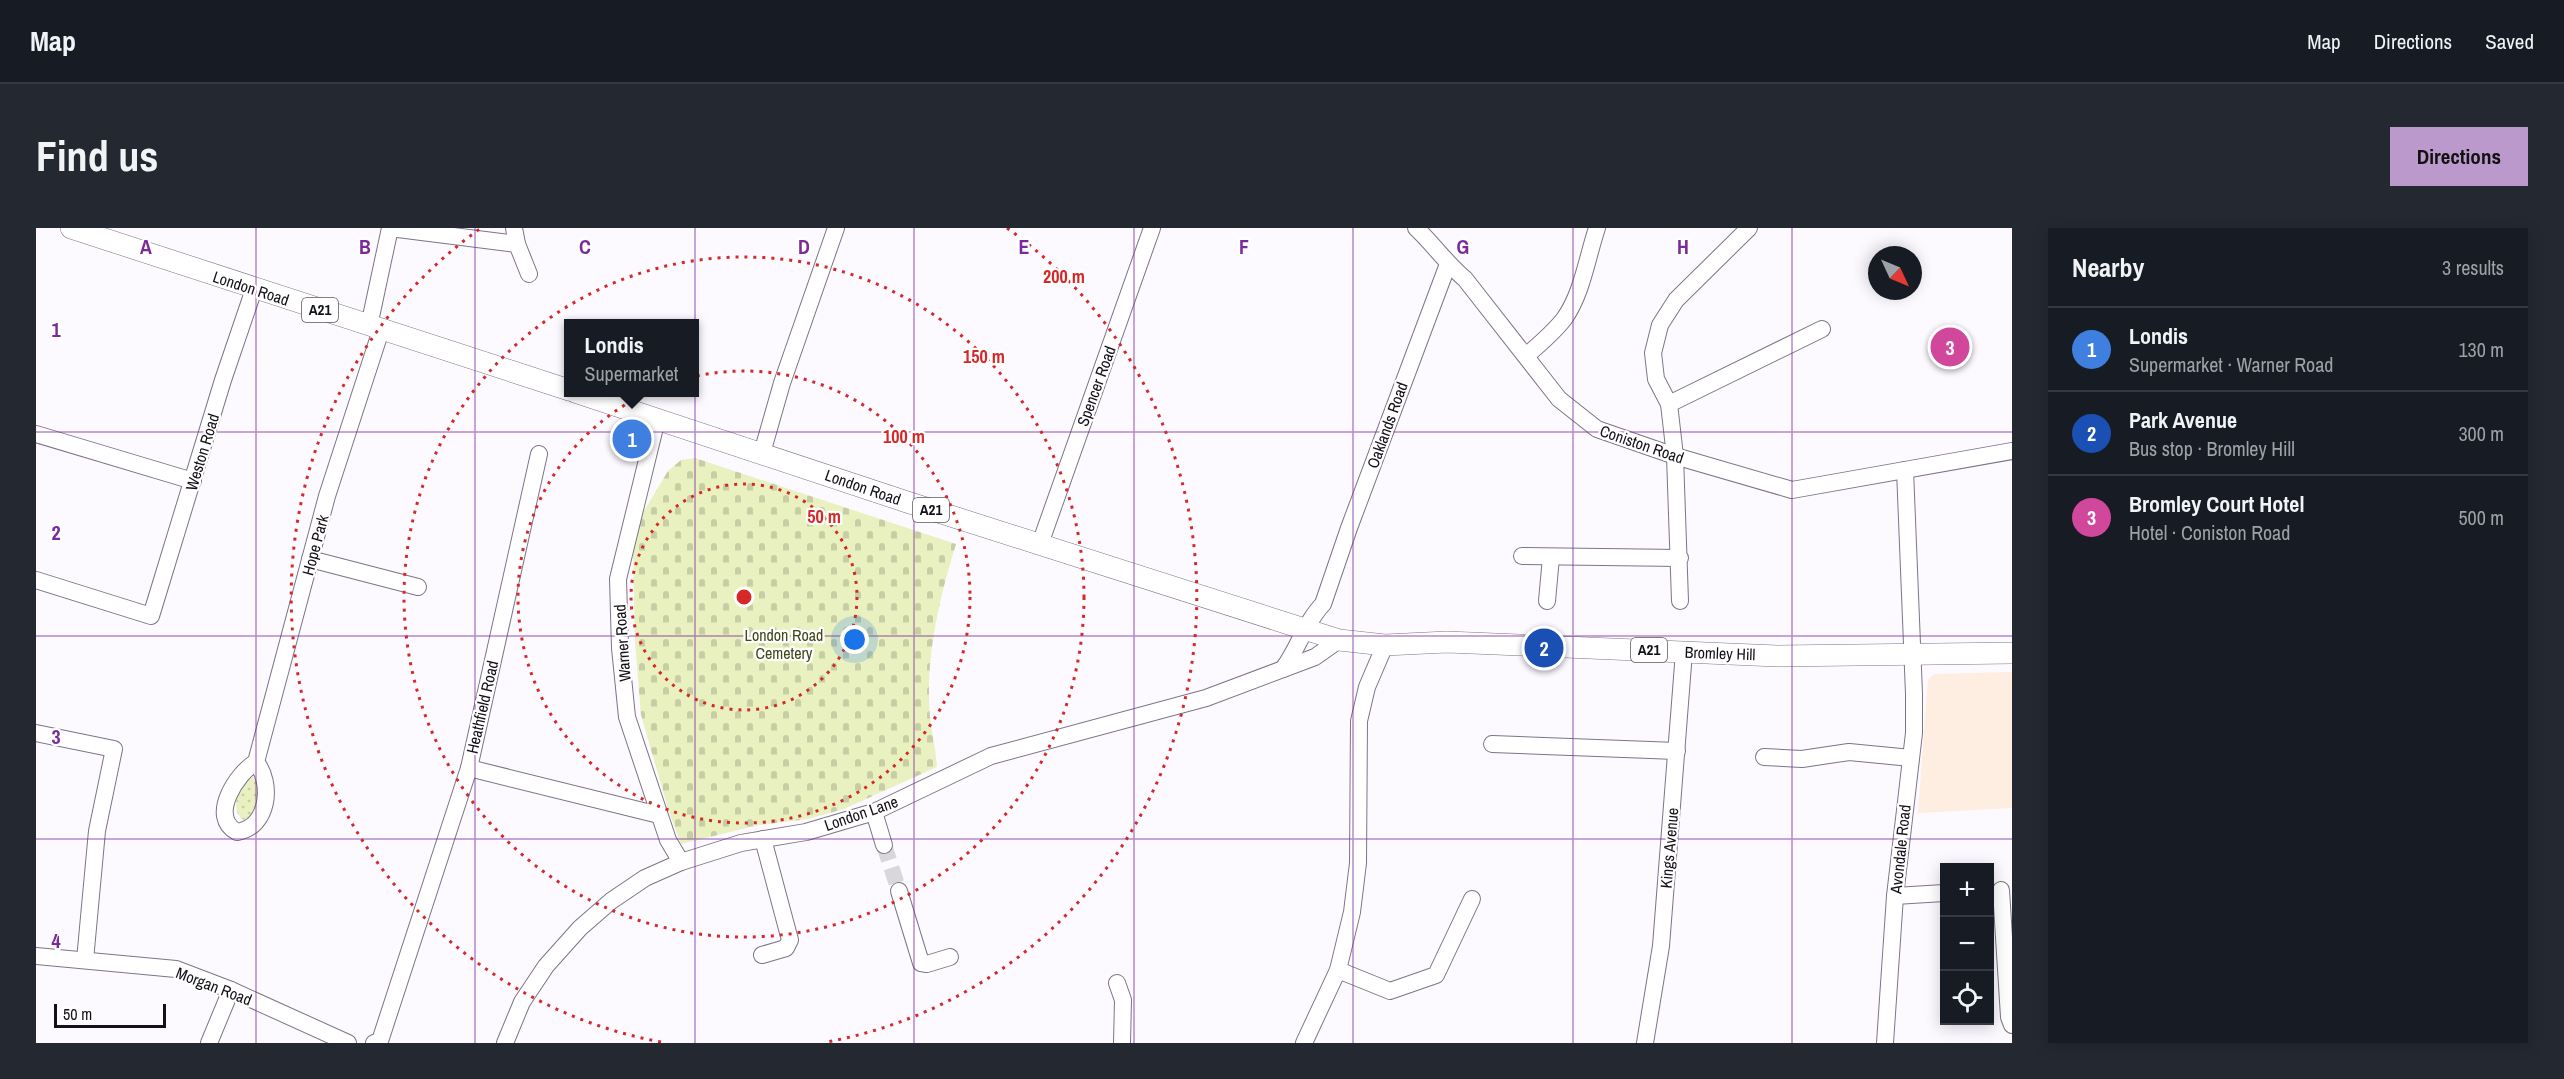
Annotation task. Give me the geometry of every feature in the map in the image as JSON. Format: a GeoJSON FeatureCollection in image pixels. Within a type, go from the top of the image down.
{"type":"FeatureCollection","features":[{"type":"Feature","properties":{"kind":"main road","name":"London Road"},"geometry":{"type":"LineString","coordinates":[[83,230],[254,289],[564,388]]}},
{"type":"Feature","properties":{"kind":"main road","name":"London Road"},"geometry":{"type":"LineString","coordinates":[[588,397],[907,502],[1297,626]]}},
{"type":"Feature","properties":{"kind":"main road","name":"Bromley Hill"},"geometry":{"type":"LineString","coordinates":[[1297,626],[1339,640],[1385,645],[1447,642],[1777,656],[2012,653]]}},
{"type":"Feature","properties":{"kind":"street"},"geometry":{"type":"LineString","coordinates":[[390,228],[516,236],[529,274]]}},
{"type":"Feature","properties":{"kind":"street","name":"Hope Park"},"geometry":{"type":"LineString","coordinates":[[256,762],[327,496],[375,328],[390,228]]}},
{"type":"Feature","properties":{"kind":"street"},"geometry":{"type":"LineString","coordinates":[[762,453],[782,383],[836,228]]}},
{"type":"Feature","properties":{"kind":"street","name":"Spencer Road"},"geometry":{"type":"LineString","coordinates":[[1040,544],[1152,228]]}},
{"type":"Feature","properties":{"kind":"street"},"geometry":{"type":"LineString","coordinates":[[1416,228],[1436,247],[1448,264]]}},
{"type":"Feature","properties":{"kind":"street"},"geometry":{"type":"LineString","coordinates":[[1527,355],[1549,336],[1564,318],[1575,299],[1598,228]]}},
{"type":"Feature","properties":{"kind":"street"},"geometry":{"type":"LineString","coordinates":[[1680,600],[1675,456],[1669,404],[1656,380],[1653,353],[1660,325],[1676,300],[1749,228]]}},
{"type":"Feature","properties":{"kind":"street","name":"Coniston Road"},"geometry":{"type":"LineString","coordinates":[[1448,264],[1466,279],[1559,399],[1597,429],[1675,456],[1792,489],[2012,451]]}},
{"type":"Feature","properties":{"kind":"street","name":"Oaklands Road"},"geometry":{"type":"LineString","coordinates":[[1297,626],[1323,604],[1448,264]]}},
{"type":"Feature","properties":{"kind":"street","name":"Weston Road"},"geometry":{"type":"LineString","coordinates":[[36,580],[151,616],[223,380],[254,289]]}},
{"type":"Feature","properties":{"kind":"street"},"geometry":{"type":"LineString","coordinates":[[1669,404],[1822,329]]}},
{"type":"Feature","properties":{"kind":"street","name":"Warner Road"},"geometry":{"type":"LineString","coordinates":[[657,419],[618,579],[620,648],[627,717],[668,840],[681,862]]}},
{"type":"Feature","properties":{"kind":"street"},"geometry":{"type":"LineString","coordinates":[[36,434],[193,482]]}},
{"type":"Feature","properties":{"kind":"street","name":"Heathfield Road"},"geometry":{"type":"LineString","coordinates":[[539,454],[469,768],[659,815]]}},
{"type":"Feature","properties":{"kind":"street"},"geometry":{"type":"LineString","coordinates":[[1905,470],[1913,655]]}},
{"type":"Feature","properties":{"kind":"street"},"geometry":{"type":"LineString","coordinates":[[1522,556],[1680,558]]}},
{"type":"Feature","properties":{"kind":"street"},"geometry":{"type":"LineString","coordinates":[[1547,602],[1551,557]]}},
{"type":"Feature","properties":{"kind":"street"},"geometry":{"type":"LineString","coordinates":[[310,560],[418,588]]}},
{"type":"Feature","properties":{"kind":"street"},"geometry":{"type":"LineString","coordinates":[[1283,669],[1297,626]]}},
{"type":"Feature","properties":{"kind":"street","name":"London Lane"},"geometry":{"type":"LineString","coordinates":[[505,1043],[522,1002],[540,975],[580,928],[611,901],[645,878],[681,862],[741,843],[806,832],[874,812],[991,756],[1206,698],[1316,657],[1339,640]]}},
{"type":"Feature","properties":{"kind":"street"},"geometry":{"type":"LineString","coordinates":[[1304,1043],[1338,970],[1352,912],[1358,863],[1359,722],[1367,687],[1385,645]]}},
{"type":"Feature","properties":{"kind":"street","name":"Kings Avenue"},"geometry":{"type":"LineString","coordinates":[[1645,1043],[1661,946],[1684,651]]}},
{"type":"Feature","properties":{"kind":"street","name":"Avondale Road"},"geometry":{"type":"LineString","coordinates":[[1885,1043],[1895,896],[1914,733],[1913,655]]}},
{"type":"Feature","properties":{"kind":"street"},"geometry":{"type":"LineString","coordinates":[[36,733],[114,750],[97,831],[85,960]]}},
{"type":"Feature","properties":{"kind":"street"},"geometry":{"type":"LineString","coordinates":[[1492,744],[1677,750]]}},
{"type":"Feature","properties":{"kind":"street"},"geometry":{"type":"LineString","coordinates":[[1764,757],[1802,759],[1849,752],[1911,758]]}},
{"type":"Feature","properties":{"kind":"street"},"geometry":{"type":"LineString","coordinates":[[377,1042],[469,768]]}},
{"type":"Feature","properties":{"kind":"street"},"geometry":{"type":"LineString","coordinates":[[874,812],[884,845]]}},
{"type":"Feature","properties":{"kind":"street"},"geometry":{"type":"LineString","coordinates":[[762,955],[786,948],[790,940],[763,839]]}},
{"type":"Feature","properties":{"kind":"street"},"geometry":{"type":"LineString","coordinates":[[2001,890],[2009,1017],[2012,1025]]}},
{"type":"Feature","properties":{"kind":"street"},"geometry":{"type":"LineString","coordinates":[[899,891],[921,963],[927,964],[950,957]]}},
{"type":"Feature","properties":{"kind":"street"},"geometry":{"type":"LineString","coordinates":[[1895,896],[1940,893]]}},
{"type":"Feature","properties":{"kind":"street"},"geometry":{"type":"LineString","coordinates":[[1338,970],[1390,991],[1436,975],[1472,899]]}},
{"type":"Feature","properties":{"kind":"street","name":"Morgan Road"},"geometry":{"type":"LineString","coordinates":[[36,956],[176,969],[231,990],[348,1043]]}},
{"type":"Feature","properties":{"kind":"street"},"geometry":{"type":"LineString","coordinates":[[1117,983],[1123,1000],[1122,1043]]}},
{"type":"Feature","properties":{"kind":"street"},"geometry":{"type":"LineString","coordinates":[[209,1043],[231,990]]}},
{"type":"Feature","properties":{"kind":"shaded area"},"geometry":{"type":"Polygon","coordinates":[[[2012,672],[2012,808],[1918,813],[1928,680],[1934,674],[2012,672]]]}},
{"type":"Feature","properties":{"kind":"green space","name":"London Road Cemetery"},"geometry":{"type":"Polygon","coordinates":[[[695,458],[956,544],[939,608],[930,673],[930,717],[937,767],[844,809],[808,819],[759,825],[681,844],[669,812],[641,715],[635,643],[633,555],[635,531],[668,471],[681,460],[695,458]]]}},
{"type":"Feature","properties":{"kind":"green space"},"geometry":{"type":"Polygon","coordinates":[[[253,777],[258,782],[257,802],[254,814],[244,820],[239,816],[237,810],[237,798],[243,785],[253,777]]]}},
{"type":"Feature","properties":{"kind":"tunnel"},"geometry":{"type":"LineString","coordinates":[[884,845],[899,891]]}},
{"type":"Feature","properties":{"kind":"place","name":"Bromley Court Hotel"},"geometry":{"type":"Point","coordinates":[1950,347]}},
{"type":"Feature","properties":{"kind":"place","name":"Londis"},"geometry":{"type":"Point","coordinates":[632,439]}},
{"type":"Feature","properties":{"kind":"place","name":"Park Avenue"},"geometry":{"type":"Point","coordinates":[1544,648]}}]}
